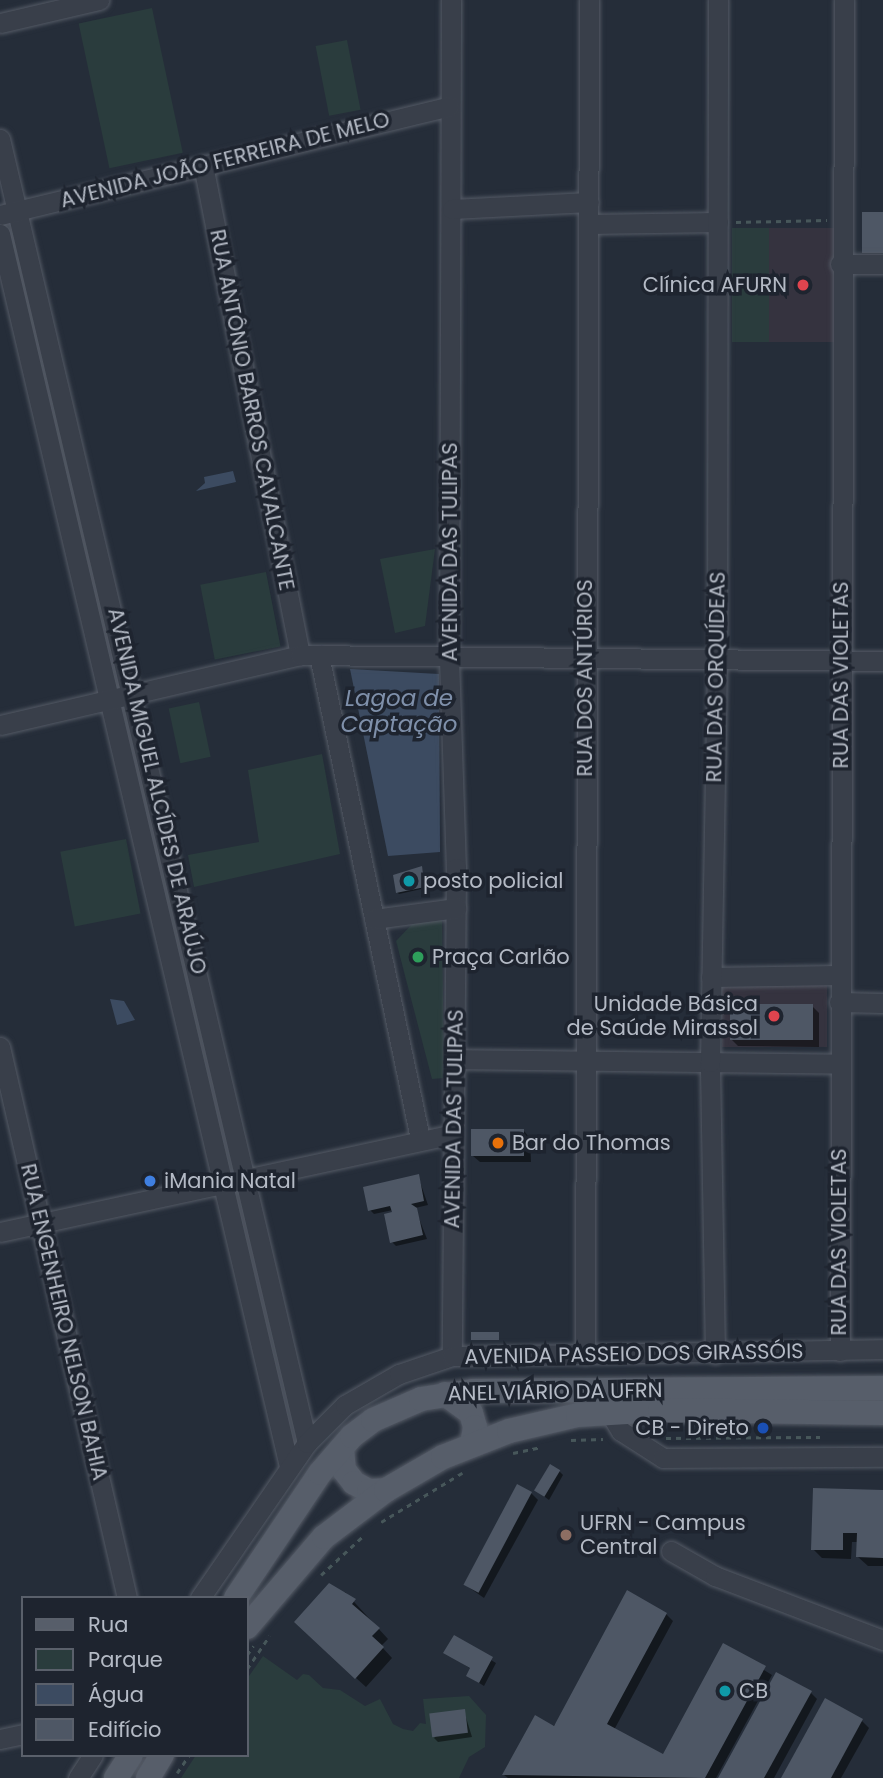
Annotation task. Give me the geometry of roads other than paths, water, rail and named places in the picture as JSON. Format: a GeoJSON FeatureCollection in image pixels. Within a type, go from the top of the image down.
{"type":"FeatureCollection","features":[{"type":"Feature","properties":{"kind":"main road","name":"ANEL VIÁRIO DA UFRN"},"geometry":{"type":"LineString","coordinates":[[237,1596],[342,1448],[373,1420],[396,1407],[445,1394],[883,1388]]}},
{"type":"Feature","properties":{"kind":"main road"},"geometry":{"type":"LineString","coordinates":[[445,1394],[471,1413],[475,1427],[472,1444]]}},
{"type":"Feature","properties":{"kind":"main road","name":"ANEL VIÁRIO DA UFRN"},"geometry":{"type":"LineString","coordinates":[[252,1632],[324,1537],[386,1490],[472,1444],[540,1423],[610,1413],[883,1413]]}},
{"type":"Feature","properties":{"kind":"main road"},"geometry":{"type":"LineString","coordinates":[[342,1448],[344,1469],[354,1483],[369,1491],[386,1490]]}},
{"type":"Feature","properties":{"kind":"main road"},"geometry":{"type":"LineString","coordinates":[[116,1778],[130,1757]]}},
{"type":"Feature","properties":{"kind":"main road"},"geometry":{"type":"LineString","coordinates":[[148,1778],[161,1757]]}},
{"type":"Feature","properties":{"kind":"street"},"geometry":{"type":"LineString","coordinates":[[0,23],[99,0]]}},
{"type":"Feature","properties":{"kind":"street","name":"AVENIDA DAS TULIPAS"},"geometry":{"type":"LineString","coordinates":[[451,0],[449,659],[456,908],[452,1356]]}},
{"type":"Feature","properties":{"kind":"street","name":"RUA DOS ANTÚRIOS"},"geometry":{"type":"LineString","coordinates":[[585,1355],[589,0]]}},
{"type":"Feature","properties":{"kind":"street","name":"RUA DAS ORQUÍDEAS"},"geometry":{"type":"LineString","coordinates":[[715,1354],[710,1062],[717,661],[718,0]]}},
{"type":"Feature","properties":{"kind":"street","name":"RUA DAS VIOLETAS"},"geometry":{"type":"LineString","coordinates":[[840,1351],[840,264],[844,0]]}},
{"type":"Feature","properties":{"kind":"street","name":"AVENIDA JOÃO FERREIRA DE MELO"},"geometry":{"type":"LineString","coordinates":[[9,213],[449,106]]}},
{"type":"Feature","properties":{"kind":"street","name":"AVENIDA MIGUEL ALCÍDES DE ARAÚJO"},"geometry":{"type":"LineString","coordinates":[[0,139],[9,213],[134,694],[248,1177],[307,1443]]}},
{"type":"Feature","properties":{"kind":"street","name":"RUA ANTÔNIO BARROS CAVALCANTE"},"geometry":{"type":"LineString","coordinates":[[203,165],[310,655],[374,919],[420,1139]]}},
{"type":"Feature","properties":{"kind":"street"},"geometry":{"type":"LineString","coordinates":[[452,209],[589,202]]}},
{"type":"Feature","properties":{"kind":"street"},"geometry":{"type":"LineString","coordinates":[[588,224],[718,222]]}},
{"type":"Feature","properties":{"kind":"street","name":"AVENIDA MIGUEL ALCÍDES DE ARAÚJO"},"geometry":{"type":"LineString","coordinates":[[0,234],[289,1465]]}},
{"type":"Feature","properties":{"kind":"street"},"geometry":{"type":"LineString","coordinates":[[840,264],[883,264]]}},
{"type":"Feature","properties":{"kind":"street"},"geometry":{"type":"LineString","coordinates":[[0,725],[310,655],[449,659],[883,661]]}},
{"type":"Feature","properties":{"kind":"street"},"geometry":{"type":"LineString","coordinates":[[374,919],[456,908]]}},
{"type":"Feature","properties":{"kind":"street"},"geometry":{"type":"LineString","coordinates":[[711,976],[839,975]]}},
{"type":"Feature","properties":{"kind":"street"},"geometry":{"type":"LineString","coordinates":[[839,1002],[883,1003]]}},
{"type":"Feature","properties":{"kind":"street","name":"RUA ENGENHEIRO NELSON BAHIA"},"geometry":{"type":"LineString","coordinates":[[0,1047],[127,1596]]}},
{"type":"Feature","properties":{"kind":"street"},"geometry":{"type":"LineString","coordinates":[[455,1059],[838,1064]]}},
{"type":"Feature","properties":{"kind":"street"},"geometry":{"type":"LineString","coordinates":[[0,1232],[454,1133]]}},
{"type":"Feature","properties":{"kind":"street","name":"AVENIDA PASSEIO DOS GIRASSÓIS"},"geometry":{"type":"LineString","coordinates":[[201,1596],[289,1465],[307,1443],[364,1392],[452,1356],[715,1354],[883,1349]]}},
{"type":"Feature","properties":{"kind":"street"},"geometry":{"type":"LineString","coordinates":[[610,1413],[630,1438],[653,1454],[671,1459],[883,1457]]}},
{"type":"Feature","properties":{"kind":"street"},"geometry":{"type":"LineString","coordinates":[[671,1552],[715,1576],[883,1640]]}},
{"type":"Feature","properties":{"kind":"street"},"geometry":{"type":"LineString","coordinates":[[0,1739],[21,1734]]}},
{"type":"Feature","properties":{"kind":"street"},"geometry":{"type":"LineString","coordinates":[[78,1778],[92,1757]]}},
{"type":"Feature","properties":{"kind":"water"},"geometry":{"type":"Polygon","coordinates":[[[233,471],[236,482],[196,491],[205,483],[204,477],[233,471]]]}},
{"type":"Feature","properties":{"kind":"water","name":"Lagoa de Captação"},"geometry":{"type":"Polygon","coordinates":[[[350,669],[439,674],[440,852],[388,856],[350,669]]]}},
{"type":"Feature","properties":{"kind":"water"},"geometry":{"type":"Polygon","coordinates":[[[110,999],[124,1001],[135,1020],[117,1025],[110,999]]]}},
{"type":"Feature","properties":{"kind":"place","name":"Clínica AFURN"},"geometry":{"type":"Point","coordinates":[803,285]}},
{"type":"Feature","properties":{"kind":"place","name":"posto policial"},"geometry":{"type":"Point","coordinates":[409,881]}},
{"type":"Feature","properties":{"kind":"place","name":"Praça Carlão"},"geometry":{"type":"Point","coordinates":[418,957]}},
{"type":"Feature","properties":{"kind":"place","name":"Unidade Básica de Saúde Mirassol"},"geometry":{"type":"Point","coordinates":[774,1016]}},
{"type":"Feature","properties":{"kind":"place","name":"Bar do Thomas"},"geometry":{"type":"Point","coordinates":[498,1143]}},
{"type":"Feature","properties":{"kind":"place","name":"iMania Natal"},"geometry":{"type":"Point","coordinates":[150,1181]}},
{"type":"Feature","properties":{"kind":"place","name":"CB - Direto"},"geometry":{"type":"Point","coordinates":[763,1428]}},
{"type":"Feature","properties":{"kind":"place","name":"UFRN - Campus Central"},"geometry":{"type":"Point","coordinates":[566,1535]}},
{"type":"Feature","properties":{"kind":"place","name":"CB"},"geometry":{"type":"Point","coordinates":[725,1691]}}]}
